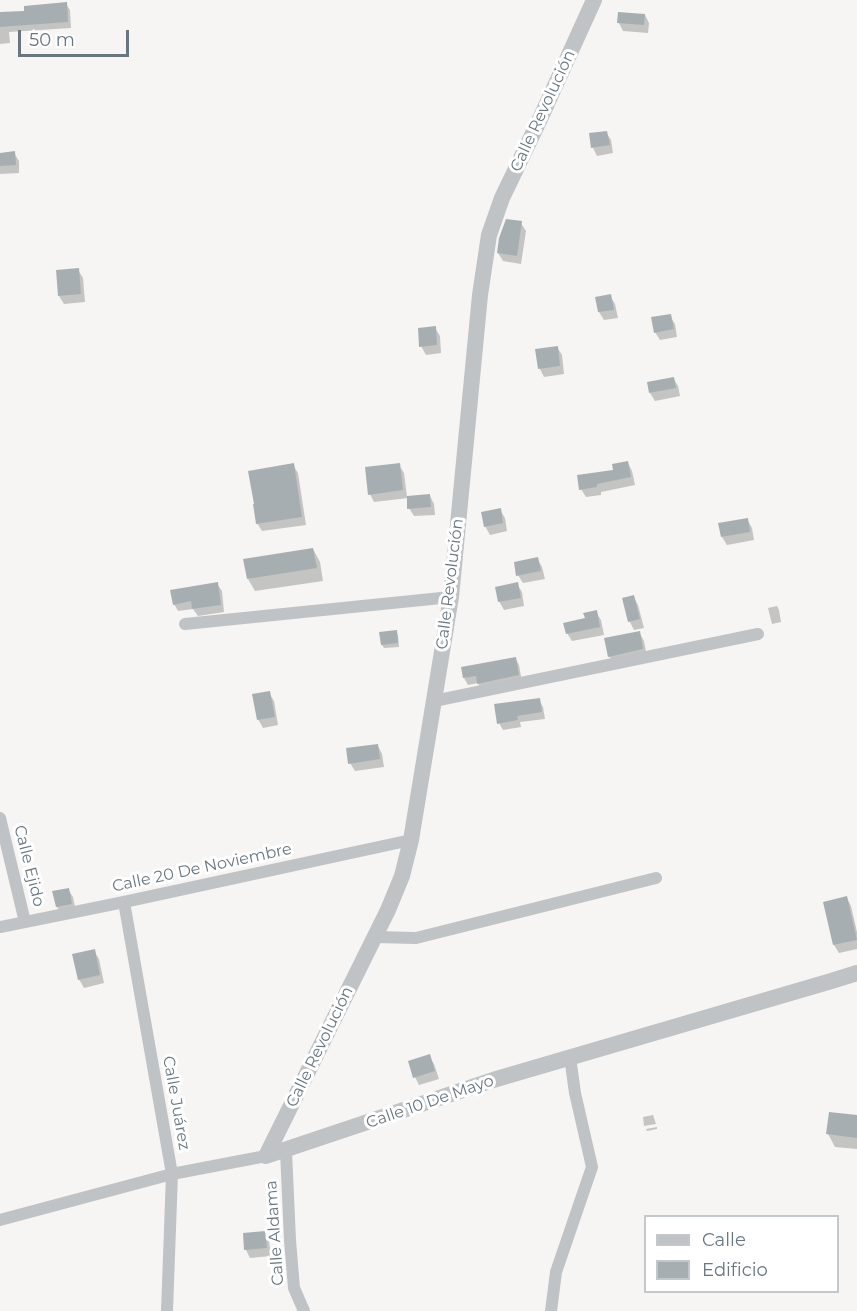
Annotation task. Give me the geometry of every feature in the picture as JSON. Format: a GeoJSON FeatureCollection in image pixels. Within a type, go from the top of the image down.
{"type":"FeatureCollection","features":[{"type":"Feature","properties":{"kind":"street","name":"Calle Revolución"},"geometry":{"type":"LineString","coordinates":[[266,1156],[375,937],[402,876],[411,840],[451,597],[480,294],[489,235],[502,198],[594,0]]}},
{"type":"Feature","properties":{"kind":"street"},"geometry":{"type":"LineString","coordinates":[[185,624],[451,597]]}},
{"type":"Feature","properties":{"kind":"street"},"geometry":{"type":"LineString","coordinates":[[434,701],[758,633]]}},
{"type":"Feature","properties":{"kind":"street","name":"Calle Ejido"},"geometry":{"type":"LineString","coordinates":[[0,818],[25,922]]}},
{"type":"Feature","properties":{"kind":"street","name":"Calle 20 De Noviembre"},"geometry":{"type":"LineString","coordinates":[[0,927],[411,840]]}},
{"type":"Feature","properties":{"kind":"street"},"geometry":{"type":"LineString","coordinates":[[375,937],[416,938],[656,878]]}},
{"type":"Feature","properties":{"kind":"street","name":"Calle Juárez"},"geometry":{"type":"LineString","coordinates":[[124,902],[172,1174],[167,1311]]}},
{"type":"Feature","properties":{"kind":"street","name":"Calle 10 De Mayo"},"geometry":{"type":"LineString","coordinates":[[0,1220],[172,1174],[266,1156],[493,1080],[857,973]]}},
{"type":"Feature","properties":{"kind":"street"},"geometry":{"type":"LineString","coordinates":[[551,1311],[556,1272],[592,1167],[575,1093],[570,1057]]}},
{"type":"Feature","properties":{"kind":"street","name":"Calle Aldama"},"geometry":{"type":"LineString","coordinates":[[286,1150],[294,1288],[304,1311]]}},
{"type":"Feature","properties":{"kind":"building"},"geometry":{"type":"Polygon","coordinates":[[[67,2],[68,22],[0,27],[0,12],[24,11],[24,6],[67,2]]]}},
{"type":"Feature","properties":{"kind":"building"},"geometry":{"type":"Polygon","coordinates":[[[618,12],[645,14],[644,25],[617,23],[618,12]]]}},
{"type":"Feature","properties":{"kind":"building"},"geometry":{"type":"Polygon","coordinates":[[[607,131],[610,145],[591,148],[589,133],[607,131]]]}},
{"type":"Feature","properties":{"kind":"building"},"geometry":{"type":"Polygon","coordinates":[[[15,151],[16,165],[0,166],[0,153],[15,151]]]}},
{"type":"Feature","properties":{"kind":"building"},"geometry":{"type":"Polygon","coordinates":[[[506,219],[522,221],[517,256],[497,253],[499,238],[506,219]]]}},
{"type":"Feature","properties":{"kind":"building"},"geometry":{"type":"Polygon","coordinates":[[[79,268],[81,294],[58,296],[56,270],[79,268]]]}},
{"type":"Feature","properties":{"kind":"building"},"geometry":{"type":"Polygon","coordinates":[[[611,294],[614,310],[598,312],[595,297],[611,294]]]}},
{"type":"Feature","properties":{"kind":"building"},"geometry":{"type":"Polygon","coordinates":[[[671,314],[674,329],[654,333],[651,317],[671,314]]]}},
{"type":"Feature","properties":{"kind":"building"},"geometry":{"type":"Polygon","coordinates":[[[436,326],[437,345],[419,347],[418,328],[436,326]]]}},
{"type":"Feature","properties":{"kind":"building"},"geometry":{"type":"Polygon","coordinates":[[[558,346],[560,366],[538,369],[535,349],[558,346]]]}},
{"type":"Feature","properties":{"kind":"building"},"geometry":{"type":"Polygon","coordinates":[[[674,377],[676,388],[649,393],[647,382],[674,377]]]}},
{"type":"Feature","properties":{"kind":"building"},"geometry":{"type":"Polygon","coordinates":[[[628,461],[631,477],[579,490],[577,475],[613,470],[612,464],[628,461]]]}},
{"type":"Feature","properties":{"kind":"building"},"geometry":{"type":"Polygon","coordinates":[[[294,463],[302,517],[256,524],[248,471],[294,463]]]}},
{"type":"Feature","properties":{"kind":"building"},"geometry":{"type":"Polygon","coordinates":[[[400,463],[403,490],[368,495],[365,467],[400,463]]]}},
{"type":"Feature","properties":{"kind":"building"},"geometry":{"type":"Polygon","coordinates":[[[430,494],[431,507],[407,509],[407,496],[430,494]]]}},
{"type":"Feature","properties":{"kind":"building"},"geometry":{"type":"Polygon","coordinates":[[[501,508],[503,523],[484,527],[481,512],[501,508]]]}},
{"type":"Feature","properties":{"kind":"building"},"geometry":{"type":"Polygon","coordinates":[[[748,518],[750,532],[721,537],[718,523],[748,518]]]}},
{"type":"Feature","properties":{"kind":"building"},"geometry":{"type":"Polygon","coordinates":[[[313,548],[317,568],[247,579],[243,559],[313,548]]]}},
{"type":"Feature","properties":{"kind":"building"},"geometry":{"type":"Polygon","coordinates":[[[538,557],[541,571],[516,576],[514,562],[538,557]]]}},
{"type":"Feature","properties":{"kind":"building"},"geometry":{"type":"Polygon","coordinates":[[[218,582],[221,605],[192,609],[191,601],[173,605],[170,590],[218,582]]]}},
{"type":"Feature","properties":{"kind":"building"},"geometry":{"type":"Polygon","coordinates":[[[518,582],[521,598],[498,602],[495,587],[518,582]]]}},
{"type":"Feature","properties":{"kind":"building"},"geometry":{"type":"Polygon","coordinates":[[[634,595],[640,619],[628,622],[622,598],[634,595]]]}},
{"type":"Feature","properties":{"kind":"building"},"geometry":{"type":"Polygon","coordinates":[[[597,610],[600,627],[566,634],[563,623],[585,618],[583,613],[597,610]]]}},
{"type":"Feature","properties":{"kind":"building"},"geometry":{"type":"Polygon","coordinates":[[[397,630],[398,643],[381,645],[379,632],[397,630]]]}},
{"type":"Feature","properties":{"kind":"building"},"geometry":{"type":"Polygon","coordinates":[[[640,631],[643,649],[608,657],[604,638],[640,631]]]}},
{"type":"Feature","properties":{"kind":"building"},"geometry":{"type":"Polygon","coordinates":[[[516,657],[519,675],[477,684],[476,676],[463,678],[461,667],[516,657]]]}},
{"type":"Feature","properties":{"kind":"building"},"geometry":{"type":"Polygon","coordinates":[[[270,691],[275,717],[257,720],[252,694],[270,691]]]}},
{"type":"Feature","properties":{"kind":"building"},"geometry":{"type":"Polygon","coordinates":[[[540,698],[542,712],[517,716],[518,720],[497,724],[494,704],[540,698]]]}},
{"type":"Feature","properties":{"kind":"building"},"geometry":{"type":"Polygon","coordinates":[[[378,744],[380,759],[348,764],[346,748],[378,744]]]}},
{"type":"Feature","properties":{"kind":"building"},"geometry":{"type":"Polygon","coordinates":[[[69,888],[72,904],[56,907],[52,891],[69,888]]]}},
{"type":"Feature","properties":{"kind":"building"},"geometry":{"type":"Polygon","coordinates":[[[847,896],[857,940],[833,945],[823,902],[847,896]]]}},
{"type":"Feature","properties":{"kind":"building"},"geometry":{"type":"Polygon","coordinates":[[[95,949],[100,975],[78,980],[72,954],[95,949]]]}},
{"type":"Feature","properties":{"kind":"building"},"geometry":{"type":"Polygon","coordinates":[[[430,1054],[435,1071],[413,1078],[408,1061],[430,1054]]]}},
{"type":"Feature","properties":{"kind":"building"},"geometry":{"type":"Polygon","coordinates":[[[829,1112],[857,1115],[857,1138],[826,1134],[829,1112]]]}},
{"type":"Feature","properties":{"kind":"building"},"geometry":{"type":"Polygon","coordinates":[[[265,1231],[267,1248],[244,1250],[243,1233],[265,1231]]]}}]}
